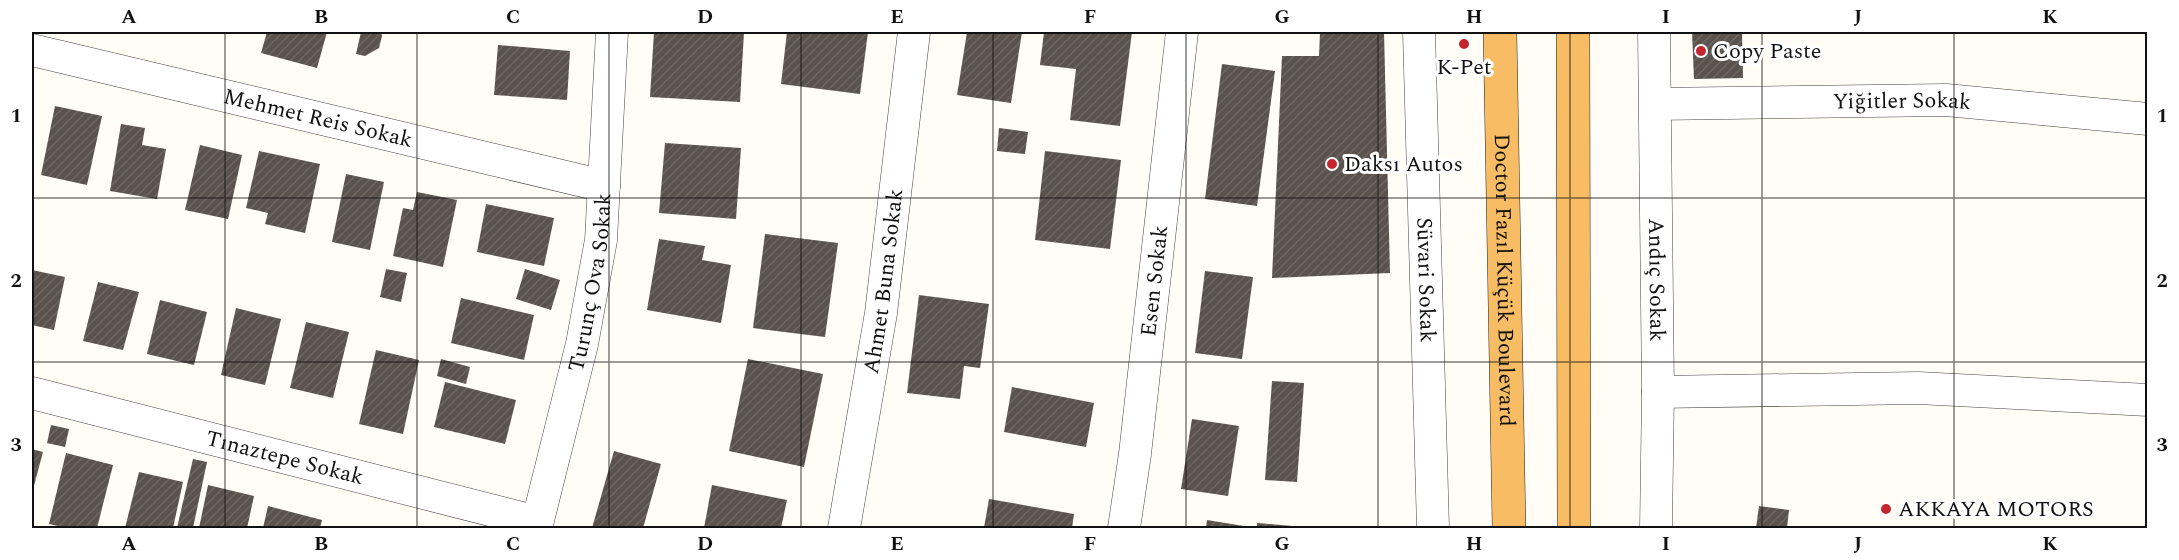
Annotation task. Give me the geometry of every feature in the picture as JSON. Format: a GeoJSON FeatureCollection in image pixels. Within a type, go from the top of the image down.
{"type":"FeatureCollection","features":[{"type":"Feature","properties":{"kind":"highway","name":"Doctor Fazıl Küçük Boulevard"},"geometry":{"type":"LineString","coordinates":[[1500,32],[1509,528]]}},
{"type":"Feature","properties":{"kind":"highway"},"geometry":{"type":"LineString","coordinates":[[1574,32],[1575,528]]}},
{"type":"Feature","properties":{"kind":"street","name":"Turunç Ova Sokak"},"geometry":{"type":"LineString","coordinates":[[537,525],[582,345],[601,240],[612,32]]}},
{"type":"Feature","properties":{"kind":"street","name":"Ahmet Buna Sokak"},"geometry":{"type":"LineString","coordinates":[[844,528],[881,313],[914,32]]}},
{"type":"Feature","properties":{"kind":"street","name":"Esen Sokak"},"geometry":{"type":"LineString","coordinates":[[1125,528],[1182,32]]}},
{"type":"Feature","properties":{"kind":"street","name":"Süvari Sokak"},"geometry":{"type":"LineString","coordinates":[[1419,32],[1433,528]]}},
{"type":"Feature","properties":{"kind":"street","name":"Andıç Sokak"},"geometry":{"type":"LineString","coordinates":[[1654,32],[1658,392],[1656,528]]}},
{"type":"Feature","properties":{"kind":"street","name":"Mehmet Reis Sokak"},"geometry":{"type":"LineString","coordinates":[[32,51],[604,186]]}},
{"type":"Feature","properties":{"kind":"street","name":"Yiğitler Sokak"},"geometry":{"type":"LineString","coordinates":[[1656,104],[1946,100],[2148,119]]}},
{"type":"Feature","properties":{"kind":"street"},"geometry":{"type":"LineString","coordinates":[[1658,392],[1918,388],[2148,400]]}},
{"type":"Feature","properties":{"kind":"street","name":"Tınaztepe Sokak"},"geometry":{"type":"LineString","coordinates":[[32,393],[537,525]]}},
{"type":"Feature","properties":{"kind":"building"},"geometry":{"type":"Polygon","coordinates":[[[267,32],[327,32],[317,68],[261,53],[267,32]]]}},
{"type":"Feature","properties":{"kind":"building"},"geometry":{"type":"Polygon","coordinates":[[[361,32],[381,32],[382,36],[379,48],[365,56],[356,54],[361,32]]]}},
{"type":"Feature","properties":{"kind":"building"},"geometry":{"type":"Polygon","coordinates":[[[654,32],[744,32],[740,102],[650,97],[654,32]]]}},
{"type":"Feature","properties":{"kind":"building"},"geometry":{"type":"Polygon","coordinates":[[[787,32],[868,32],[860,94],[781,84],[787,32]]]}},
{"type":"Feature","properties":{"kind":"building"},"geometry":{"type":"Polygon","coordinates":[[[967,32],[1022,32],[1011,103],[957,95],[967,32]]]}},
{"type":"Feature","properties":{"kind":"building"},"geometry":{"type":"Polygon","coordinates":[[[1044,32],[1132,32],[1120,126],[1070,120],[1076,69],[1040,65],[1044,32]]]}},
{"type":"Feature","properties":{"kind":"building","name":"Daksı Autos"},"geometry":{"type":"Polygon","coordinates":[[[1320,32],[1384,32],[1390,273],[1272,278],[1282,56],[1319,56],[1320,32]]]}},
{"type":"Feature","properties":{"kind":"building"},"geometry":{"type":"Polygon","coordinates":[[[1692,32],[1742,32],[1743,78],[1694,79],[1692,32]]]}},
{"type":"Feature","properties":{"kind":"building"},"geometry":{"type":"Polygon","coordinates":[[[498,45],[570,51],[567,100],[494,95],[498,45]]]}},
{"type":"Feature","properties":{"kind":"building"},"geometry":{"type":"Polygon","coordinates":[[[1222,64],[1275,71],[1257,206],[1205,199],[1222,64]]]}},
{"type":"Feature","properties":{"kind":"building"},"geometry":{"type":"Polygon","coordinates":[[[55,106],[102,116],[87,185],[41,175],[55,106]]]}},
{"type":"Feature","properties":{"kind":"building"},"geometry":{"type":"Polygon","coordinates":[[[121,124],[145,128],[142,145],[166,149],[157,199],[110,191],[121,124]]]}},
{"type":"Feature","properties":{"kind":"building"},"geometry":{"type":"Polygon","coordinates":[[[999,128],[1028,132],[1025,154],[997,151],[999,128]]]}},
{"type":"Feature","properties":{"kind":"building"},"geometry":{"type":"Polygon","coordinates":[[[665,143],[741,148],[736,219],[659,213],[665,143]]]}},
{"type":"Feature","properties":{"kind":"building"},"geometry":{"type":"Polygon","coordinates":[[[200,145],[242,155],[228,219],[185,210],[200,145]]]}},
{"type":"Feature","properties":{"kind":"building"},"geometry":{"type":"Polygon","coordinates":[[[259,151],[320,164],[305,233],[265,224],[268,213],[246,208],[259,151]]]}},
{"type":"Feature","properties":{"kind":"building"},"geometry":{"type":"Polygon","coordinates":[[[1045,151],[1121,160],[1110,249],[1035,240],[1045,151]]]}},
{"type":"Feature","properties":{"kind":"building"},"geometry":{"type":"Polygon","coordinates":[[[346,174],[384,182],[370,250],[332,242],[346,174]]]}},
{"type":"Feature","properties":{"kind":"building"},"geometry":{"type":"Polygon","coordinates":[[[417,192],[457,200],[443,267],[393,256],[403,208],[413,210],[417,192]]]}},
{"type":"Feature","properties":{"kind":"building"},"geometry":{"type":"Polygon","coordinates":[[[486,204],[554,218],[544,266],[477,252],[486,204]]]}},
{"type":"Feature","properties":{"kind":"building"},"geometry":{"type":"Polygon","coordinates":[[[765,234],[838,243],[825,337],[753,328],[765,234]]]}},
{"type":"Feature","properties":{"kind":"building"},"geometry":{"type":"Polygon","coordinates":[[[659,239],[705,246],[702,260],[731,265],[721,323],[647,310],[659,239]]]}},
{"type":"Feature","properties":{"kind":"building"},"geometry":{"type":"Polygon","coordinates":[[[386,269],[407,273],[401,302],[380,297],[386,269]]]}},
{"type":"Feature","properties":{"kind":"building"},"geometry":{"type":"Polygon","coordinates":[[[525,269],[560,280],[551,310],[516,299],[525,269]]]}},
{"type":"Feature","properties":{"kind":"building"},"geometry":{"type":"Polygon","coordinates":[[[32,270],[65,277],[54,330],[32,325],[32,270]]]}},
{"type":"Feature","properties":{"kind":"building"},"geometry":{"type":"Polygon","coordinates":[[[1205,271],[1253,277],[1242,359],[1195,353],[1205,271]]]}},
{"type":"Feature","properties":{"kind":"building"},"geometry":{"type":"Polygon","coordinates":[[[98,282],[139,292],[123,350],[83,341],[98,282]]]}},
{"type":"Feature","properties":{"kind":"building"},"geometry":{"type":"Polygon","coordinates":[[[919,295],[989,304],[980,368],[964,366],[960,399],[907,393],[919,295]]]}},
{"type":"Feature","properties":{"kind":"building"},"geometry":{"type":"Polygon","coordinates":[[[461,298],[534,315],[524,360],[451,343],[461,298]]]}},
{"type":"Feature","properties":{"kind":"building"},"geometry":{"type":"Polygon","coordinates":[[[160,300],[207,312],[194,365],[147,354],[160,300]]]}},
{"type":"Feature","properties":{"kind":"building"},"geometry":{"type":"Polygon","coordinates":[[[236,308],[281,319],[265,385],[221,375],[236,308]]]}},
{"type":"Feature","properties":{"kind":"building"},"geometry":{"type":"Polygon","coordinates":[[[306,322],[349,332],[333,398],[290,388],[306,322]]]}},
{"type":"Feature","properties":{"kind":"building"},"geometry":{"type":"Polygon","coordinates":[[[376,350],[419,360],[403,434],[359,424],[376,350]]]}},
{"type":"Feature","properties":{"kind":"building"},"geometry":{"type":"Polygon","coordinates":[[[441,359],[470,367],[466,384],[437,376],[441,359]]]}},
{"type":"Feature","properties":{"kind":"building"},"geometry":{"type":"Polygon","coordinates":[[[748,359],[823,374],[804,467],[729,451],[748,359]]]}},
{"type":"Feature","properties":{"kind":"building"},"geometry":{"type":"Polygon","coordinates":[[[1272,381],[1304,383],[1297,482],[1265,480],[1272,381]]]}},
{"type":"Feature","properties":{"kind":"building"},"geometry":{"type":"Polygon","coordinates":[[[445,382],[516,400],[505,444],[434,427],[445,382]]]}},
{"type":"Feature","properties":{"kind":"building"},"geometry":{"type":"Polygon","coordinates":[[[1012,387],[1094,403],[1086,447],[1004,432],[1012,387]]]}},
{"type":"Feature","properties":{"kind":"building"},"geometry":{"type":"Polygon","coordinates":[[[1192,419],[1239,426],[1228,496],[1181,489],[1192,419]]]}},
{"type":"Feature","properties":{"kind":"building"},"geometry":{"type":"Polygon","coordinates":[[[51,425],[69,429],[65,447],[47,443],[51,425]]]}},
{"type":"Feature","properties":{"kind":"building"},"geometry":{"type":"Polygon","coordinates":[[[32,449],[43,452],[32,493],[32,449]]]}},
{"type":"Feature","properties":{"kind":"building"},"geometry":{"type":"Polygon","coordinates":[[[614,451],[661,464],[643,528],[592,528],[614,451]]]}},
{"type":"Feature","properties":{"kind":"building"},"geometry":{"type":"Polygon","coordinates":[[[66,453],[113,465],[97,528],[67,528],[49,524],[66,453]]]}},
{"type":"Feature","properties":{"kind":"building"},"geometry":{"type":"Polygon","coordinates":[[[193,459],[207,462],[193,528],[177,528],[193,459]]]}},
{"type":"Feature","properties":{"kind":"building"},"geometry":{"type":"Polygon","coordinates":[[[139,472],[183,482],[173,528],[125,528],[139,472]]]}},
{"type":"Feature","properties":{"kind":"building"},"geometry":{"type":"Polygon","coordinates":[[[208,485],[254,496],[247,528],[199,528],[208,485]]]}},
{"type":"Feature","properties":{"kind":"building"},"geometry":{"type":"Polygon","coordinates":[[[712,485],[787,500],[781,528],[704,528],[712,485]]]}},
{"type":"Feature","properties":{"kind":"building"},"geometry":{"type":"Polygon","coordinates":[[[989,499],[1074,514],[1072,528],[984,528],[989,499]]]}},
{"type":"Feature","properties":{"kind":"building"},"geometry":{"type":"Polygon","coordinates":[[[268,506],[322,520],[320,528],[263,528],[268,506]]]}},
{"type":"Feature","properties":{"kind":"building"},"geometry":{"type":"Polygon","coordinates":[[[1759,506],[1789,510],[1787,528],[1756,528],[1759,506]]]}},
{"type":"Feature","properties":{"kind":"building"},"geometry":{"type":"Polygon","coordinates":[[[1207,520],[1250,527],[1250,528],[1206,528],[1207,520]]]}},
{"type":"Feature","properties":{"kind":"building"},"geometry":{"type":"Polygon","coordinates":[[[1257,523],[1292,526],[1292,528],[1257,528],[1257,523]]]}},
{"type":"Feature","properties":{"kind":"place","name":"K-Pet"},"geometry":{"type":"Point","coordinates":[1464,44]}},
{"type":"Feature","properties":{"kind":"place","name":"Copy Paste"},"geometry":{"type":"Point","coordinates":[1701,51]}},
{"type":"Feature","properties":{"kind":"place","name":"Daksı Autos"},"geometry":{"type":"Point","coordinates":[1332,164]}},
{"type":"Feature","properties":{"kind":"place","name":"AKKAYA MOTORS"},"geometry":{"type":"Point","coordinates":[1886,509]}}]}
